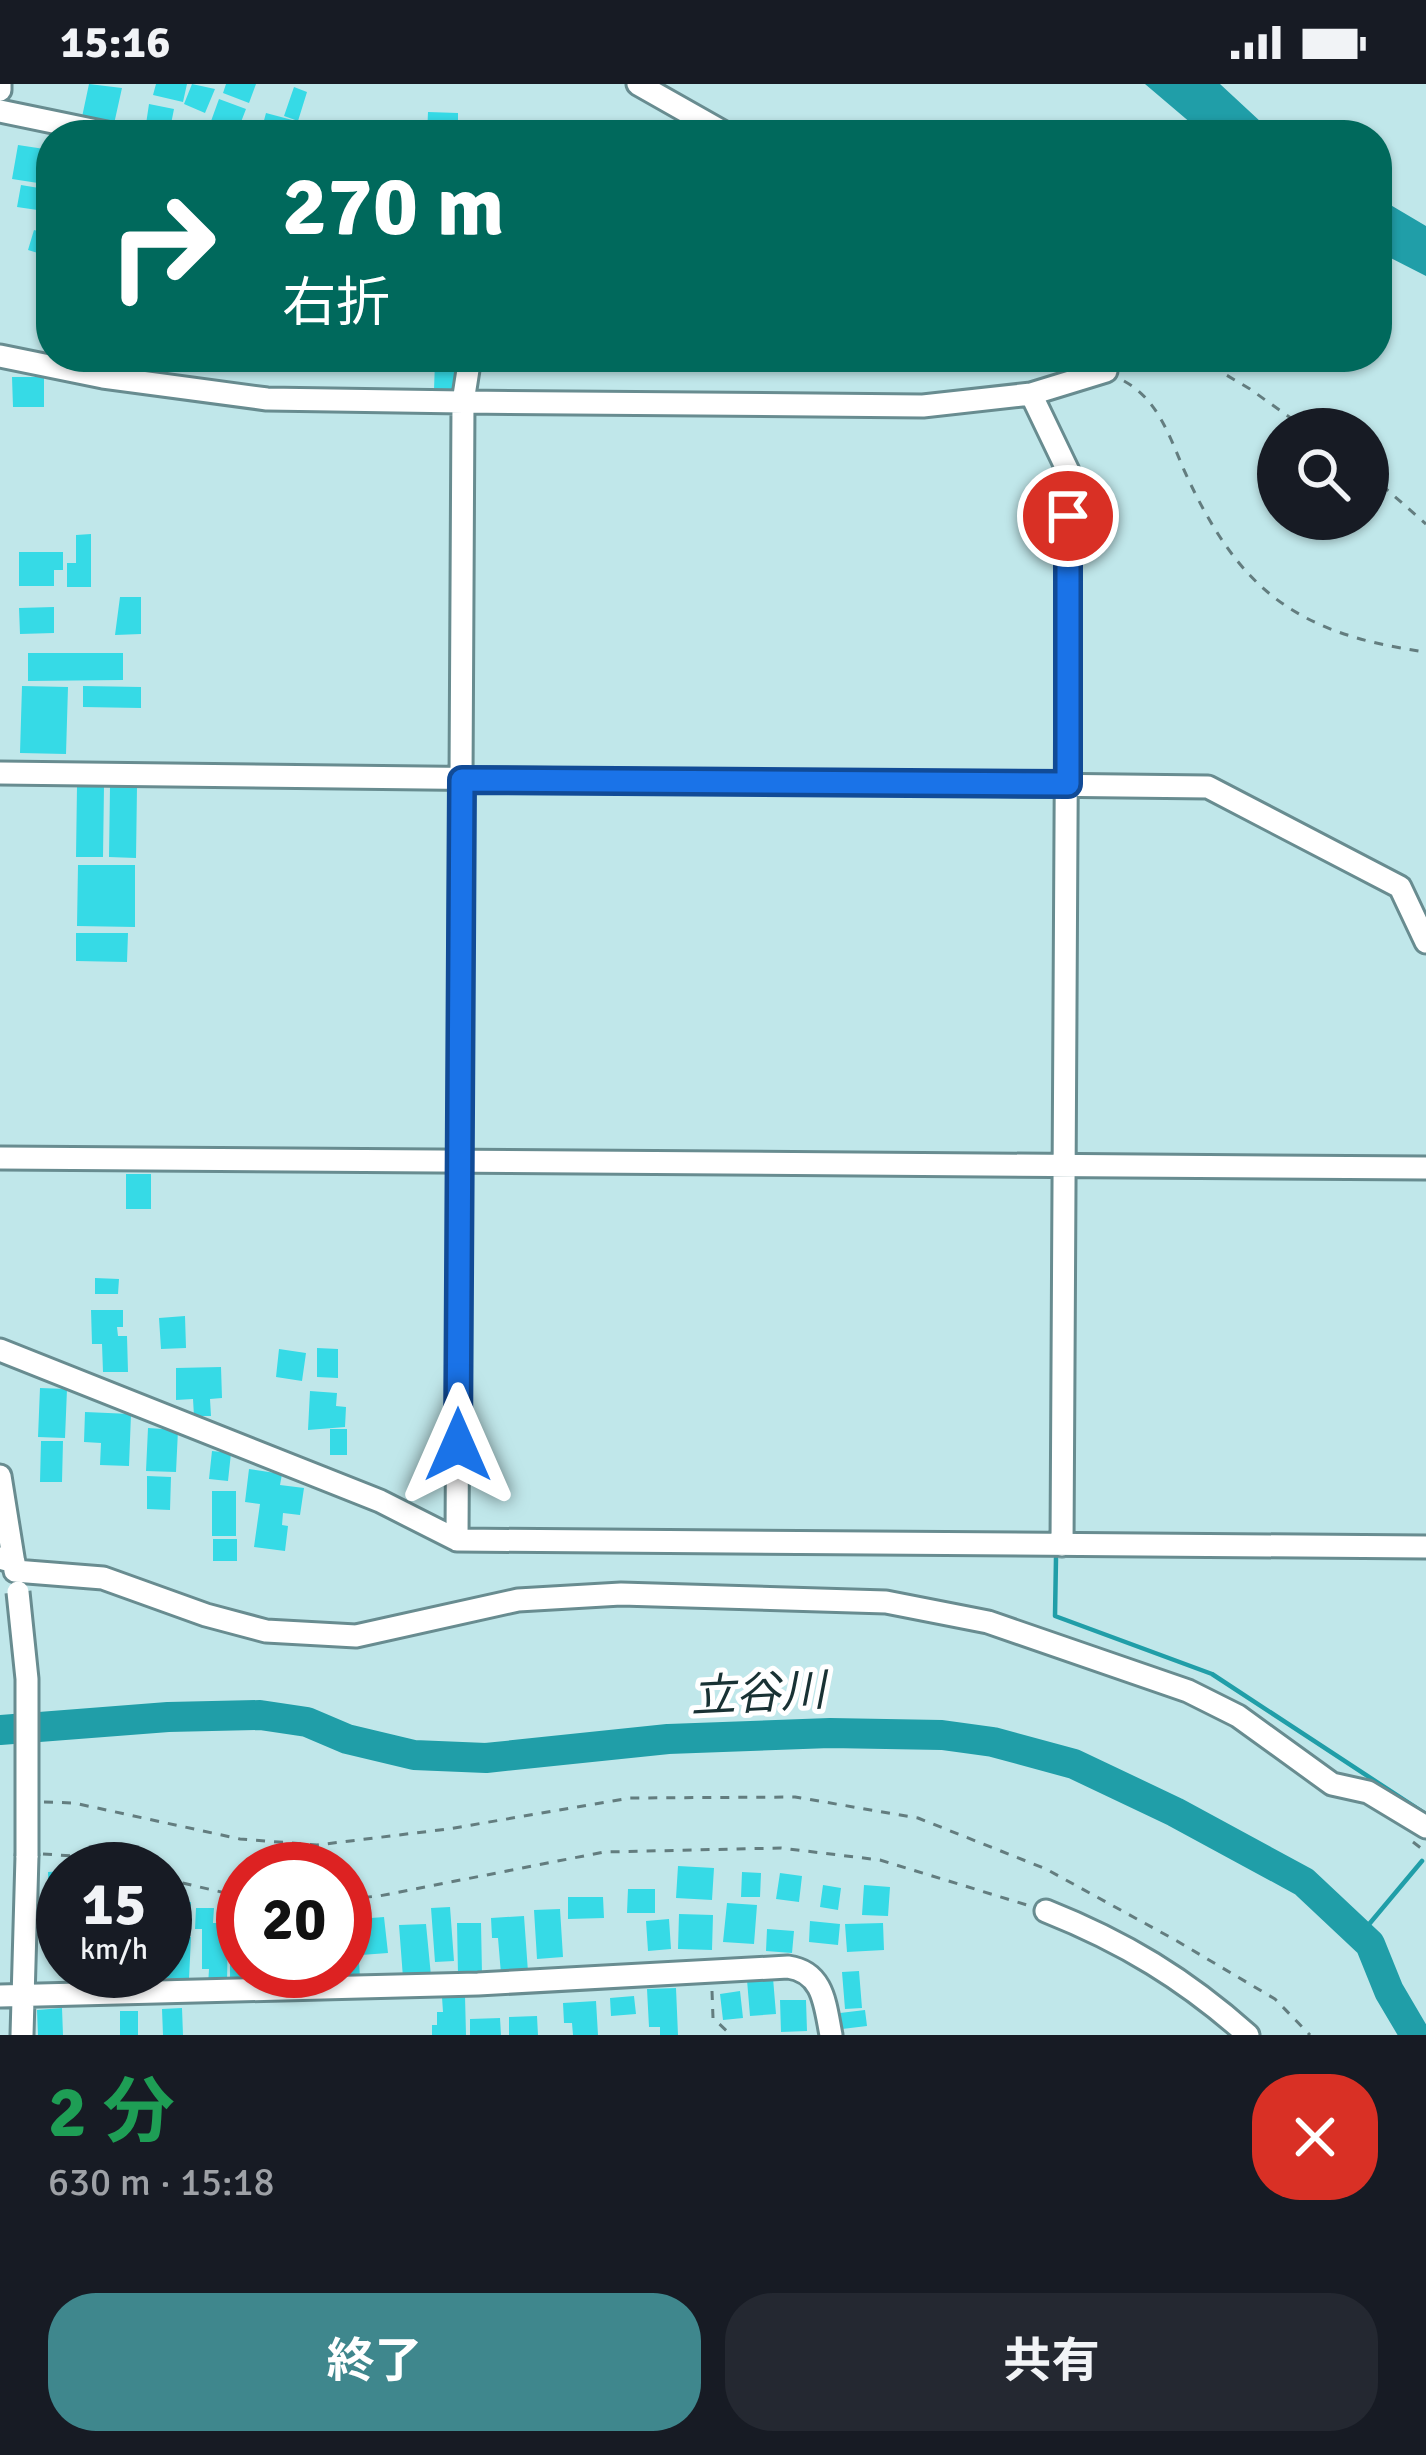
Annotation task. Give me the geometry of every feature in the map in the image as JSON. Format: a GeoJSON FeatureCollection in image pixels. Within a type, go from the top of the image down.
{"type":"FeatureCollection","features":[{"type":"Feature","properties":{"kind":"street"},"geometry":{"type":"LineString","coordinates":[[638,84],[702,120]]}},
{"type":"Feature","properties":{"kind":"street"},"geometry":{"type":"LineString","coordinates":[[0,111],[44,120]]}},
{"type":"Feature","properties":{"kind":"street"},"geometry":{"type":"LineString","coordinates":[[0,356],[36,363]]}},
{"type":"Feature","properties":{"kind":"street"},"geometry":{"type":"LineString","coordinates":[[78,372],[268,399],[922,406],[1031,394],[1083,372]]}},
{"type":"Feature","properties":{"kind":"street"},"geometry":{"type":"LineString","coordinates":[[457,1540],[463,402],[468,372]]}},
{"type":"Feature","properties":{"kind":"street"},"geometry":{"type":"LineString","coordinates":[[1031,394],[1068,471],[1062,1545]]}},
{"type":"Feature","properties":{"kind":"street"},"geometry":{"type":"LineString","coordinates":[[0,773],[1208,787],[1400,887],[1426,942]]}},
{"type":"Feature","properties":{"kind":"street"},"geometry":{"type":"LineString","coordinates":[[0,1158],[1426,1168]]}},
{"type":"Feature","properties":{"kind":"street"},"geometry":{"type":"LineString","coordinates":[[0,1350],[380,1501],[457,1540],[1426,1547]]}},
{"type":"Feature","properties":{"kind":"street"},"geometry":{"type":"LineString","coordinates":[[0,1475],[27,1679],[27,1856],[10,1996],[22,2035]]}},
{"type":"Feature","properties":{"kind":"street"},"geometry":{"type":"LineString","coordinates":[[12,1570],[103,1578],[206,1616],[266,1631],[356,1636],[518,1600],[622,1594],[886,1602],[988,1622],[1188,1690],[1238,1716],[1332,1784],[1367,1792],[1426,1827]]}},
{"type":"Feature","properties":{"kind":"street"},"geometry":{"type":"LineString","coordinates":[[1046,1911],[1098,1931],[1167,1969],[1248,2035]]}},
{"type":"Feature","properties":{"kind":"street"},"geometry":{"type":"LineString","coordinates":[[10,1996],[478,1984],[804,1969],[823,1994],[831,2035]]}},
{"type":"Feature","properties":{"kind":"path"},"geometry":{"type":"LineString","coordinates":[[1114,372],[1143,392],[1160,417],[1206,519],[1247,578],[1313,624],[1426,652]]}},
{"type":"Feature","properties":{"kind":"path"},"geometry":{"type":"LineString","coordinates":[[1221,372],[1277,408]]}},
{"type":"Feature","properties":{"kind":"path"},"geometry":{"type":"LineString","coordinates":[[1389,491],[1426,524]]}},
{"type":"Feature","properties":{"kind":"path"},"geometry":{"type":"LineString","coordinates":[[37,1802],[74,1803],[240,1839],[317,1845],[448,1829],[630,1798],[795,1797],[918,1818],[1046,1869],[1139,1920],[1275,1999],[1310,2035]]}},
{"type":"Feature","properties":{"kind":"path"},"geometry":{"type":"LineString","coordinates":[[372,1897],[604,1852],[781,1848],[880,1860],[1046,1911]]}},
{"type":"Feature","properties":{"kind":"path"},"geometry":{"type":"LineString","coordinates":[[27,1856],[36,1856]]}},
{"type":"Feature","properties":{"kind":"path"},"geometry":{"type":"LineString","coordinates":[[710,1971],[713,2018],[731,2035]]}},
{"type":"Feature","properties":{"kind":"water"},"geometry":{"type":"Polygon","coordinates":[[[1145,84],[1220,84],[1259,120],[1187,120],[1145,84]]]}},
{"type":"Feature","properties":{"kind":"water"},"geometry":{"type":"Polygon","coordinates":[[[1392,206],[1426,226],[1426,276],[1392,259],[1392,206]]]}},
{"type":"Feature","properties":{"kind":"building"},"geometry":{"type":"Polygon","coordinates":[[[89,84],[122,88],[115,120],[82,117],[89,84]]]}},
{"type":"Feature","properties":{"kind":"building"},"geometry":{"type":"Polygon","coordinates":[[[156,84],[187,84],[183,102],[153,95],[156,84]]]}},
{"type":"Feature","properties":{"kind":"building"},"geometry":{"type":"Polygon","coordinates":[[[192,84],[215,89],[205,113],[184,104],[192,84]]]}},
{"type":"Feature","properties":{"kind":"building"},"geometry":{"type":"Polygon","coordinates":[[[226,84],[256,84],[249,103],[223,93],[226,84]]]}},
{"type":"Feature","properties":{"kind":"building"},"geometry":{"type":"Polygon","coordinates":[[[294,87],[307,92],[298,120],[284,116],[294,87]]]}},
{"type":"Feature","properties":{"kind":"building"},"geometry":{"type":"Polygon","coordinates":[[[219,99],[246,109],[242,120],[211,120],[219,99]]]}},
{"type":"Feature","properties":{"kind":"building"},"geometry":{"type":"Polygon","coordinates":[[[149,104],[174,109],[172,120],[147,120],[149,104]]]}},
{"type":"Feature","properties":{"kind":"building"},"geometry":{"type":"Polygon","coordinates":[[[428,112],[458,113],[458,120],[428,120],[428,112]]]}},
{"type":"Feature","properties":{"kind":"building"},"geometry":{"type":"Polygon","coordinates":[[[266,113],[292,120],[264,120],[266,113]]]}},
{"type":"Feature","properties":{"kind":"building"},"geometry":{"type":"Polygon","coordinates":[[[18,145],[36,148],[36,183],[12,179],[18,145]]]}},
{"type":"Feature","properties":{"kind":"building"},"geometry":{"type":"Polygon","coordinates":[[[21,185],[36,188],[36,210],[17,207],[21,185]]]}},
{"type":"Feature","properties":{"kind":"building"},"geometry":{"type":"Polygon","coordinates":[[[34,230],[36,231],[36,252],[28,250],[34,230]]]}},
{"type":"Feature","properties":{"kind":"building"},"geometry":{"type":"Polygon","coordinates":[[[435,372],[462,372],[461,391],[434,390],[435,372]]]}},
{"type":"Feature","properties":{"kind":"building"},"geometry":{"type":"Polygon","coordinates":[[[12,377],[44,377],[44,407],[13,407],[12,377]]]}},
{"type":"Feature","properties":{"kind":"building"},"geometry":{"type":"Polygon","coordinates":[[[91,534],[91,587],[67,587],[67,563],[76,563],[76,535],[91,534]]]}},
{"type":"Feature","properties":{"kind":"building"},"geometry":{"type":"Polygon","coordinates":[[[19,552],[63,552],[63,570],[54,570],[54,586],[19,586],[19,552]]]}},
{"type":"Feature","properties":{"kind":"building"},"geometry":{"type":"Polygon","coordinates":[[[120,597],[141,597],[141,634],[115,635],[120,597]]]}},
{"type":"Feature","properties":{"kind":"building"},"geometry":{"type":"Polygon","coordinates":[[[54,607],[54,633],[20,634],[19,608],[54,607]]]}},
{"type":"Feature","properties":{"kind":"building"},"geometry":{"type":"Polygon","coordinates":[[[28,653],[123,653],[123,680],[28,681],[28,653]]]}},
{"type":"Feature","properties":{"kind":"building"},"geometry":{"type":"Polygon","coordinates":[[[22,686],[68,687],[66,754],[20,753],[22,686]]]}},
{"type":"Feature","properties":{"kind":"building"},"geometry":{"type":"Polygon","coordinates":[[[83,686],[141,687],[141,708],[83,707],[83,686]]]}},
{"type":"Feature","properties":{"kind":"building"},"geometry":{"type":"Polygon","coordinates":[[[77,786],[104,786],[103,857],[76,857],[77,786]]]}},
{"type":"Feature","properties":{"kind":"building"},"geometry":{"type":"Polygon","coordinates":[[[110,787],[137,787],[136,858],[109,857],[110,787]]]}},
{"type":"Feature","properties":{"kind":"building"},"geometry":{"type":"Polygon","coordinates":[[[78,865],[135,865],[135,927],[77,926],[78,865]]]}},
{"type":"Feature","properties":{"kind":"building"},"geometry":{"type":"Polygon","coordinates":[[[76,933],[128,933],[127,962],[76,961],[76,933]]]}},
{"type":"Feature","properties":{"kind":"building"},"geometry":{"type":"Polygon","coordinates":[[[126,1174],[151,1174],[151,1209],[126,1209],[126,1174]]]}},
{"type":"Feature","properties":{"kind":"building"},"geometry":{"type":"Polygon","coordinates":[[[95,1278],[119,1279],[118,1294],[95,1294],[95,1278]]]}},
{"type":"Feature","properties":{"kind":"building"},"geometry":{"type":"Polygon","coordinates":[[[91,1310],[123,1310],[123,1327],[117,1327],[118,1336],[127,1336],[128,1372],[103,1372],[102,1344],[92,1344],[91,1310]]]}},
{"type":"Feature","properties":{"kind":"building"},"geometry":{"type":"Polygon","coordinates":[[[185,1316],[186,1348],[161,1349],[159,1318],[185,1316]]]}},
{"type":"Feature","properties":{"kind":"building"},"geometry":{"type":"Polygon","coordinates":[[[317,1348],[338,1349],[338,1378],[317,1377],[317,1348]]]}},
{"type":"Feature","properties":{"kind":"building"},"geometry":{"type":"Polygon","coordinates":[[[279,1349],[306,1353],[302,1381],[276,1377],[279,1349]]]}},
{"type":"Feature","properties":{"kind":"building"},"geometry":{"type":"Polygon","coordinates":[[[221,1367],[222,1398],[210,1399],[211,1416],[194,1416],[193,1399],[176,1400],[176,1368],[221,1367]]]}},
{"type":"Feature","properties":{"kind":"building"},"geometry":{"type":"Polygon","coordinates":[[[40,1388],[67,1389],[65,1438],[38,1437],[40,1388]]]}},
{"type":"Feature","properties":{"kind":"building"},"geometry":{"type":"Polygon","coordinates":[[[310,1391],[337,1393],[336,1406],[346,1407],[345,1427],[308,1430],[310,1391]]]}},
{"type":"Feature","properties":{"kind":"building"},"geometry":{"type":"Polygon","coordinates":[[[85,1412],[131,1414],[129,1466],[100,1465],[101,1443],[84,1442],[85,1412]]]}},
{"type":"Feature","properties":{"kind":"building"},"geometry":{"type":"Polygon","coordinates":[[[148,1428],[178,1430],[176,1472],[146,1471],[148,1428]]]}},
{"type":"Feature","properties":{"kind":"building"},"geometry":{"type":"Polygon","coordinates":[[[330,1429],[347,1429],[347,1455],[330,1455],[330,1429]]]}},
{"type":"Feature","properties":{"kind":"building"},"geometry":{"type":"Polygon","coordinates":[[[41,1441],[63,1441],[62,1482],[40,1482],[41,1441]]]}},
{"type":"Feature","properties":{"kind":"building"},"geometry":{"type":"Polygon","coordinates":[[[212,1451],[231,1453],[228,1481],[209,1479],[212,1451]]]}},
{"type":"Feature","properties":{"kind":"building"},"geometry":{"type":"Polygon","coordinates":[[[249,1469],[282,1474],[280,1485],[304,1488],[300,1515],[283,1513],[282,1525],[288,1526],[285,1551],[254,1547],[260,1504],[245,1502],[249,1469]]]}},
{"type":"Feature","properties":{"kind":"building"},"geometry":{"type":"Polygon","coordinates":[[[147,1476],[171,1477],[170,1510],[147,1509],[147,1476]]]}},
{"type":"Feature","properties":{"kind":"building"},"geometry":{"type":"Polygon","coordinates":[[[212,1491],[236,1491],[236,1536],[212,1536],[212,1491]]]}},
{"type":"Feature","properties":{"kind":"building"},"geometry":{"type":"Polygon","coordinates":[[[213,1539],[237,1539],[237,1561],[213,1561],[213,1539]]]}},
{"type":"Feature","properties":{"kind":"building"},"geometry":{"type":"Polygon","coordinates":[[[678,1866],[714,1868],[712,1900],[676,1898],[678,1866]]]}},
{"type":"Feature","properties":{"kind":"building"},"geometry":{"type":"Polygon","coordinates":[[[742,1872],[761,1873],[760,1897],[741,1897],[742,1872]]]}},
{"type":"Feature","properties":{"kind":"building"},"geometry":{"type":"Polygon","coordinates":[[[780,1873],[802,1876],[799,1902],[776,1899],[780,1873]]]}},
{"type":"Feature","properties":{"kind":"building"},"geometry":{"type":"Polygon","coordinates":[[[823,1885],[841,1888],[838,1910],[820,1907],[823,1885]]]}},
{"type":"Feature","properties":{"kind":"building"},"geometry":{"type":"Polygon","coordinates":[[[864,1885],[890,1887],[888,1916],[862,1915],[864,1885]]]}},
{"type":"Feature","properties":{"kind":"building"},"geometry":{"type":"Polygon","coordinates":[[[628,1889],[655,1889],[655,1913],[627,1913],[628,1889]]]}},
{"type":"Feature","properties":{"kind":"building"},"geometry":{"type":"Polygon","coordinates":[[[568,1897],[603,1897],[604,1918],[568,1919],[568,1897]]]}},
{"type":"Feature","properties":{"kind":"building"},"geometry":{"type":"Polygon","coordinates":[[[727,1903],[757,1905],[754,1944],[723,1942],[727,1903]]]}},
{"type":"Feature","properties":{"kind":"building"},"geometry":{"type":"Polygon","coordinates":[[[450,1907],[454,1961],[435,1962],[431,1908],[450,1907]]]}},
{"type":"Feature","properties":{"kind":"building"},"geometry":{"type":"Polygon","coordinates":[[[196,1908],[214,1908],[216,1986],[208,1986],[209,1969],[202,1969],[202,1929],[195,1929],[196,1908]]]}},
{"type":"Feature","properties":{"kind":"building"},"geometry":{"type":"Polygon","coordinates":[[[560,1909],[563,1957],[537,1959],[534,1910],[560,1909]]]}},
{"type":"Feature","properties":{"kind":"building"},"geometry":{"type":"Polygon","coordinates":[[[679,1914],[713,1915],[712,1950],[678,1949],[679,1914]]]}},
{"type":"Feature","properties":{"kind":"building"},"geometry":{"type":"Polygon","coordinates":[[[524,1916],[528,1972],[501,1974],[491,1918],[524,1916]]]}},
{"type":"Feature","properties":{"kind":"building"},"geometry":{"type":"Polygon","coordinates":[[[384,1917],[388,1953],[372,1954],[372,1918],[384,1917]]]}},
{"type":"Feature","properties":{"kind":"building"},"geometry":{"type":"Polygon","coordinates":[[[669,1919],[671,1949],[648,1951],[646,1921],[669,1919]]]}},
{"type":"Feature","properties":{"kind":"building"},"geometry":{"type":"Polygon","coordinates":[[[810,1921],[840,1924],[838,1945],[809,1942],[810,1921]]]}},
{"type":"Feature","properties":{"kind":"building"},"geometry":{"type":"Polygon","coordinates":[[[457,1923],[481,1923],[482,1974],[458,1974],[457,1923]]]}},
{"type":"Feature","properties":{"kind":"building"},"geometry":{"type":"Polygon","coordinates":[[[883,1923],[884,1950],[847,1952],[845,1924],[883,1923]]]}},
{"type":"Feature","properties":{"kind":"building"},"geometry":{"type":"Polygon","coordinates":[[[426,1924],[431,1976],[403,1978],[399,1925],[426,1924]]]}},
{"type":"Feature","properties":{"kind":"building"},"geometry":{"type":"Polygon","coordinates":[[[767,1929],[794,1931],[792,1953],[766,1951],[767,1929]]]}},
{"type":"Feature","properties":{"kind":"building"},"geometry":{"type":"Polygon","coordinates":[[[859,1971],[862,2008],[845,2009],[842,1972],[859,1971]]]}},
{"type":"Feature","properties":{"kind":"building"},"geometry":{"type":"Polygon","coordinates":[[[773,1978],[776,2014],[750,2016],[747,1980],[773,1978]]]}},
{"type":"Feature","properties":{"kind":"building"},"geometry":{"type":"Polygon","coordinates":[[[676,1988],[678,2035],[660,2035],[660,2027],[649,2027],[647,1989],[676,1988]]]}},
{"type":"Feature","properties":{"kind":"building"},"geometry":{"type":"Polygon","coordinates":[[[740,1991],[743,2018],[723,2020],[720,1994],[740,1991]]]}},
{"type":"Feature","properties":{"kind":"building"},"geometry":{"type":"Polygon","coordinates":[[[465,1996],[466,2035],[432,2035],[437,2012],[443,2012],[442,1997],[465,1996]]]}},
{"type":"Feature","properties":{"kind":"building"},"geometry":{"type":"Polygon","coordinates":[[[634,1996],[636,2014],[611,2016],[610,1998],[634,1996]]]}},
{"type":"Feature","properties":{"kind":"building"},"geometry":{"type":"Polygon","coordinates":[[[780,2000],[806,2000],[807,2031],[781,2032],[780,2000]]]}},
{"type":"Feature","properties":{"kind":"building"},"geometry":{"type":"Polygon","coordinates":[[[596,2001],[598,2035],[573,2035],[572,2023],[564,2023],[563,2003],[596,2001]]]}},
{"type":"Feature","properties":{"kind":"building"},"geometry":{"type":"Polygon","coordinates":[[[62,2008],[63,2035],[38,2035],[37,2010],[62,2008]]]}},
{"type":"Feature","properties":{"kind":"building"},"geometry":{"type":"Polygon","coordinates":[[[182,2008],[183,2035],[163,2035],[162,2009],[182,2008]]]}},
{"type":"Feature","properties":{"kind":"building"},"geometry":{"type":"Polygon","coordinates":[[[865,2010],[867,2026],[842,2029],[840,2013],[865,2010]]]}},
{"type":"Feature","properties":{"kind":"building"},"geometry":{"type":"Polygon","coordinates":[[[120,2011],[138,2011],[138,2035],[120,2035],[120,2011]]]}},
{"type":"Feature","properties":{"kind":"building"},"geometry":{"type":"Polygon","coordinates":[[[537,2016],[538,2035],[509,2035],[509,2017],[537,2016]]]}},
{"type":"Feature","properties":{"kind":"building"},"geometry":{"type":"Polygon","coordinates":[[[500,2018],[501,2035],[470,2035],[470,2019],[500,2018]]]}},
{"type":"Feature","properties":{"kind":"waterway"},"geometry":{"type":"LineString","coordinates":[[1056,1558],[1055,1616],[1212,1674],[1424,1813]]}},
{"type":"Feature","properties":{"kind":"waterway","name":"立谷川"},"geometry":{"type":"LineString","coordinates":[[0,1730],[260,1715],[307,1722],[347,1739],[414,1755],[486,1758],[668,1739],[830,1733],[942,1735],[993,1742],[1074,1764],[1304,1882],[1370,1944],[1389,1991],[1415,2035]]}},
{"type":"Feature","properties":{"kind":"waterway"},"geometry":{"type":"LineString","coordinates":[[1360,1935],[1422,1861]]}},
{"type":"Feature","properties":{"kind":"route"},"geometry":{"type":"LineString","coordinates":[[458,1445],[462,780],[1068,784],[1068,516]]}}]}
